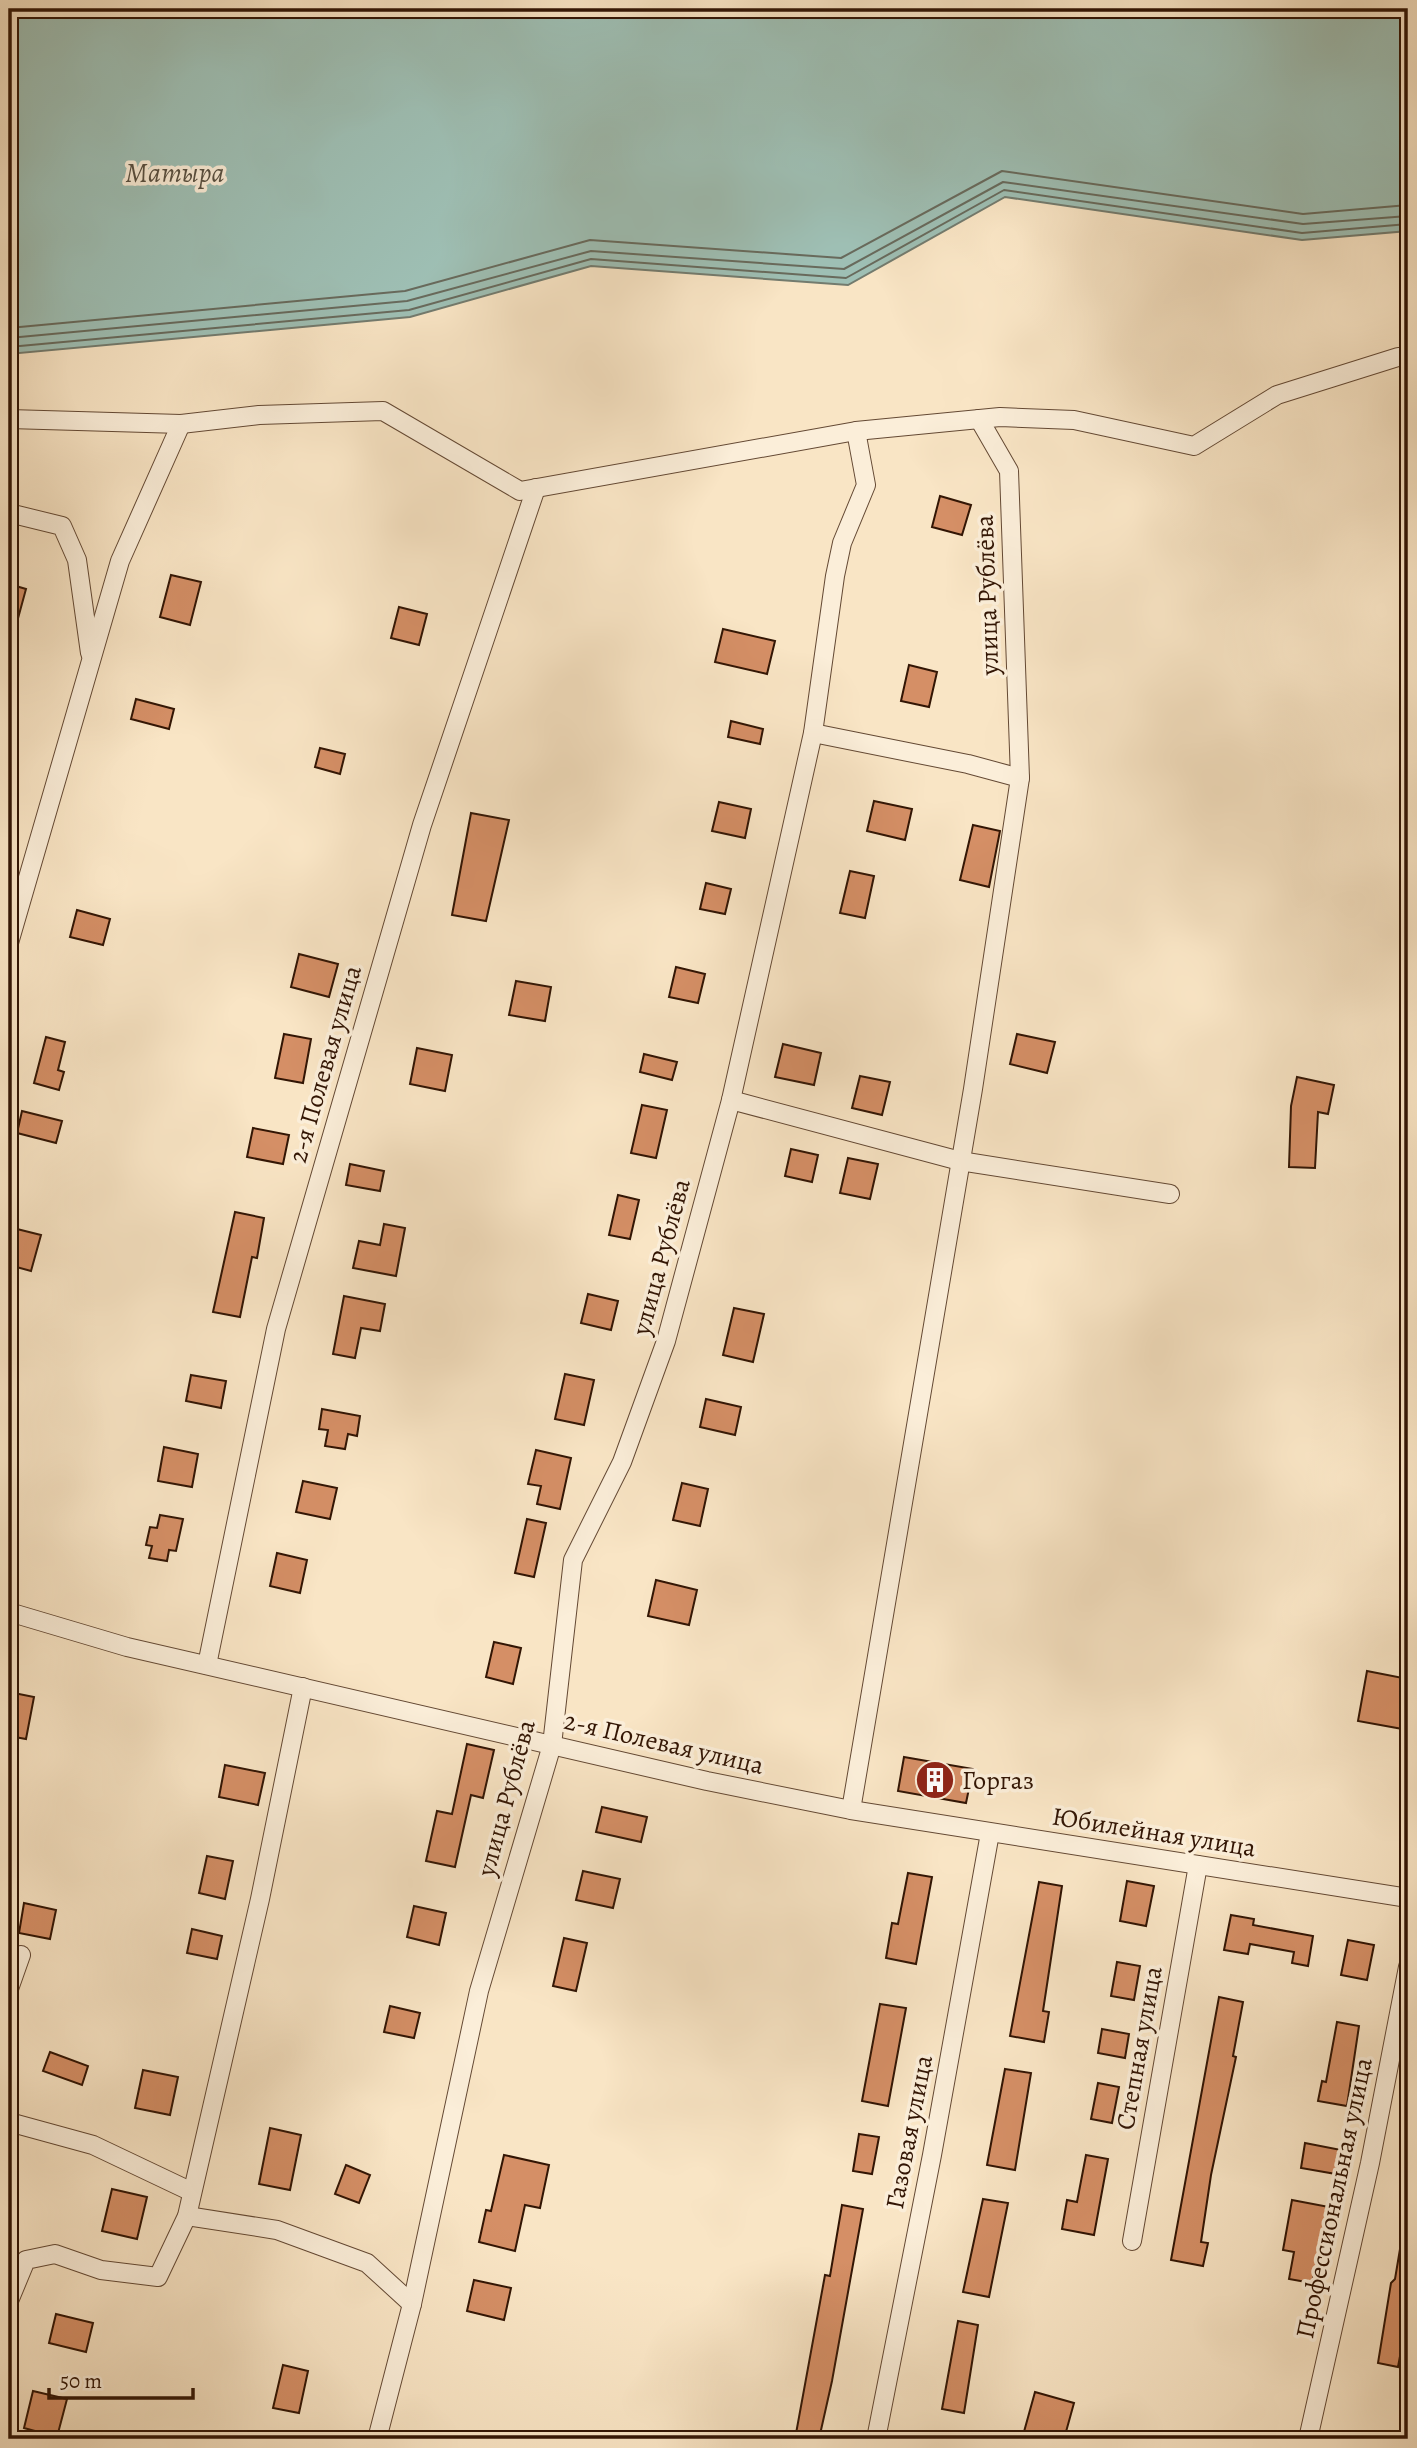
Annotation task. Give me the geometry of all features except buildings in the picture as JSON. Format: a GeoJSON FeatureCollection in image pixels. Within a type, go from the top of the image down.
{"type":"FeatureCollection","features":[{"type":"Feature","properties":{"kind":"street"},"geometry":{"type":"LineString","coordinates":[[9,419],[181,424],[259,415],[383,411],[520,491],[856,431],[979,419],[1074,420],[1194,446],[1277,395],[1398,357],[1408,357]]}},
{"type":"Feature","properties":{"kind":"street","name":"улица Рублёва"},"geometry":{"type":"LineString","coordinates":[[851,1810],[960,1161],[1020,778],[1009,471],[979,419]]}},
{"type":"Feature","properties":{"kind":"street"},"geometry":{"type":"LineString","coordinates":[[9,943],[120,561],[181,424]]}},
{"type":"Feature","properties":{"kind":"street","name":"улица Рублёва"},"geometry":{"type":"LineString","coordinates":[[377,2439],[412,2304],[479,1991],[552,1745],[573,1560],[622,1462],[666,1341],[731,1100],[813,733],[842,543],[866,485],[856,431]]}},
{"type":"Feature","properties":{"kind":"street","name":"2-я Полевая улица"},"geometry":{"type":"LineString","coordinates":[[207,1665],[276,1329],[422,825],[536,488]]}},
{"type":"Feature","properties":{"kind":"street"},"geometry":{"type":"LineString","coordinates":[[9,513],[62,526],[77,560],[91,660]]}},
{"type":"Feature","properties":{"kind":"street"},"geometry":{"type":"LineString","coordinates":[[813,733],[968,764],[1020,778]]}},
{"type":"Feature","properties":{"kind":"street"},"geometry":{"type":"LineString","coordinates":[[731,1100],[960,1161],[1170,1194]]}},
{"type":"Feature","properties":{"kind":"street","name":"2-я Полевая улица"},"geometry":{"type":"LineString","coordinates":[[9,1612],[127,1647],[707,1782],[851,1810]]}},
{"type":"Feature","properties":{"kind":"street"},"geometry":{"type":"LineString","coordinates":[[9,2301],[26,2260],[55,2254],[101,2270],[158,2277],[187,2216],[260,1899],[303,1687]]}},
{"type":"Feature","properties":{"kind":"street","name":"Юбилейная улица"},"geometry":{"type":"LineString","coordinates":[[851,1810],[1408,1898]]}},
{"type":"Feature","properties":{"kind":"street","name":"Газовая улица"},"geometry":{"type":"LineString","coordinates":[[876,2439],[932,2155],[990,1833]]}},
{"type":"Feature","properties":{"kind":"street","name":"Степная улица"},"geometry":{"type":"LineString","coordinates":[[1132,2241],[1198,1865]]}},
{"type":"Feature","properties":{"kind":"street"},"geometry":{"type":"LineString","coordinates":[[9,1989],[21,1955]]}},
{"type":"Feature","properties":{"kind":"street","name":"Профессиональная улица"},"geometry":{"type":"LineString","coordinates":[[1308,2439],[1370,2163],[1408,1967]]}},
{"type":"Feature","properties":{"kind":"street"},"geometry":{"type":"LineString","coordinates":[[9,2122],[93,2145],[192,2192]]}},
{"type":"Feature","properties":{"kind":"street"},"geometry":{"type":"LineString","coordinates":[[187,2216],[277,2230],[367,2263],[412,2304]]}},
{"type":"Feature","properties":{"kind":"water","name":"Матыра"},"geometry":{"type":"Polygon","coordinates":[[[9,9],[1408,9],[1408,231],[1302,240],[1005,197],[848,285],[591,266],[410,317],[9,354],[9,9]]]}},
{"type":"Feature","properties":{"kind":"place","name":"Горгаз"},"geometry":{"type":"Point","coordinates":[935,1780]}}]}
